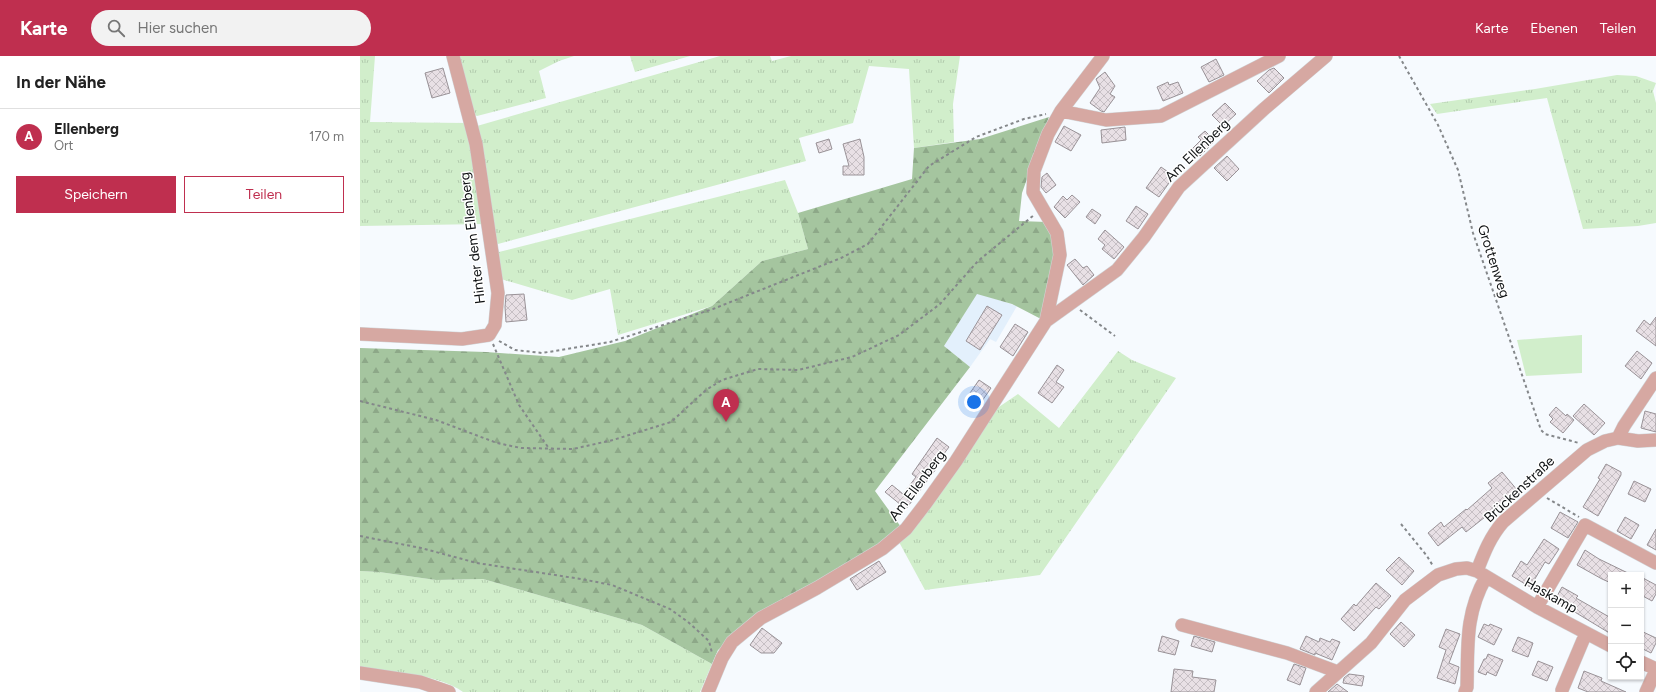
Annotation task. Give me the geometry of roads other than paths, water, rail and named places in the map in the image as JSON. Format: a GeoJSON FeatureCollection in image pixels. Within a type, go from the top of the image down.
{"type":"FeatureCollection","features":[{"type":"Feature","properties":{"kind":"street","name":"Hinter dem Ellenberg"},"geometry":{"type":"LineString","coordinates":[[360,334],[462,339],[489,335],[495,325],[498,293],[476,144],[452,56]]}},
{"type":"Feature","properties":{"kind":"street","name":"Am Ellenberg"},"geometry":{"type":"LineString","coordinates":[[708,692],[722,658],[732,642],[761,618],[817,588],[882,549],[906,529],[956,461],[1046,321],[1060,255],[1057,233],[1044,208],[1033,192],[1034,171],[1048,134],[1061,111],[1103,56]]}},
{"type":"Feature","properties":{"kind":"street"},"geometry":{"type":"LineString","coordinates":[[1061,111],[1106,120],[1162,116],[1279,56]]}},
{"type":"Feature","properties":{"kind":"street","name":"Am Ellenberg"},"geometry":{"type":"LineString","coordinates":[[1046,321],[1117,270],[1144,237],[1179,187],[1264,109],[1326,56]]}},
{"type":"Feature","properties":{"kind":"street"},"geometry":{"type":"LineString","coordinates":[[1656,378],[1624,426],[1618,438],[1638,441],[1656,440]]}},
{"type":"Feature","properties":{"kind":"street","name":"Brückenstraße"},"geometry":{"type":"LineString","coordinates":[[1465,692],[1467,686],[1468,625],[1478,592],[1486,547],[1493,534],[1503,522],[1587,450],[1604,441],[1618,438]]}},
{"type":"Feature","properties":{"kind":"street"},"geometry":{"type":"LineString","coordinates":[[1537,607],[1585,525],[1656,563]]}},
{"type":"Feature","properties":{"kind":"street"},"geometry":{"type":"LineString","coordinates":[[1316,692],[1371,643],[1406,600],[1438,575],[1456,569],[1467,568],[1482,574]]}},
{"type":"Feature","properties":{"kind":"street","name":"Haskamp"},"geometry":{"type":"LineString","coordinates":[[1482,574],[1537,607],[1608,644]]}},
{"type":"Feature","properties":{"kind":"street"},"geometry":{"type":"LineString","coordinates":[[1182,625],[1287,653],[1338,672]]}},
{"type":"Feature","properties":{"kind":"street"},"geometry":{"type":"LineString","coordinates":[[1562,690],[1586,633]]}},
{"type":"Feature","properties":{"kind":"street"},"geometry":{"type":"LineString","coordinates":[[1644,664],[1656,670],[1646,692]]}},
{"type":"Feature","properties":{"kind":"street"},"geometry":{"type":"LineString","coordinates":[[360,673],[420,682],[449,692]]}},
{"type":"Feature","properties":{"kind":"place","name":"Ellenberg"},"geometry":{"type":"Point","coordinates":[726,422]}}]}
